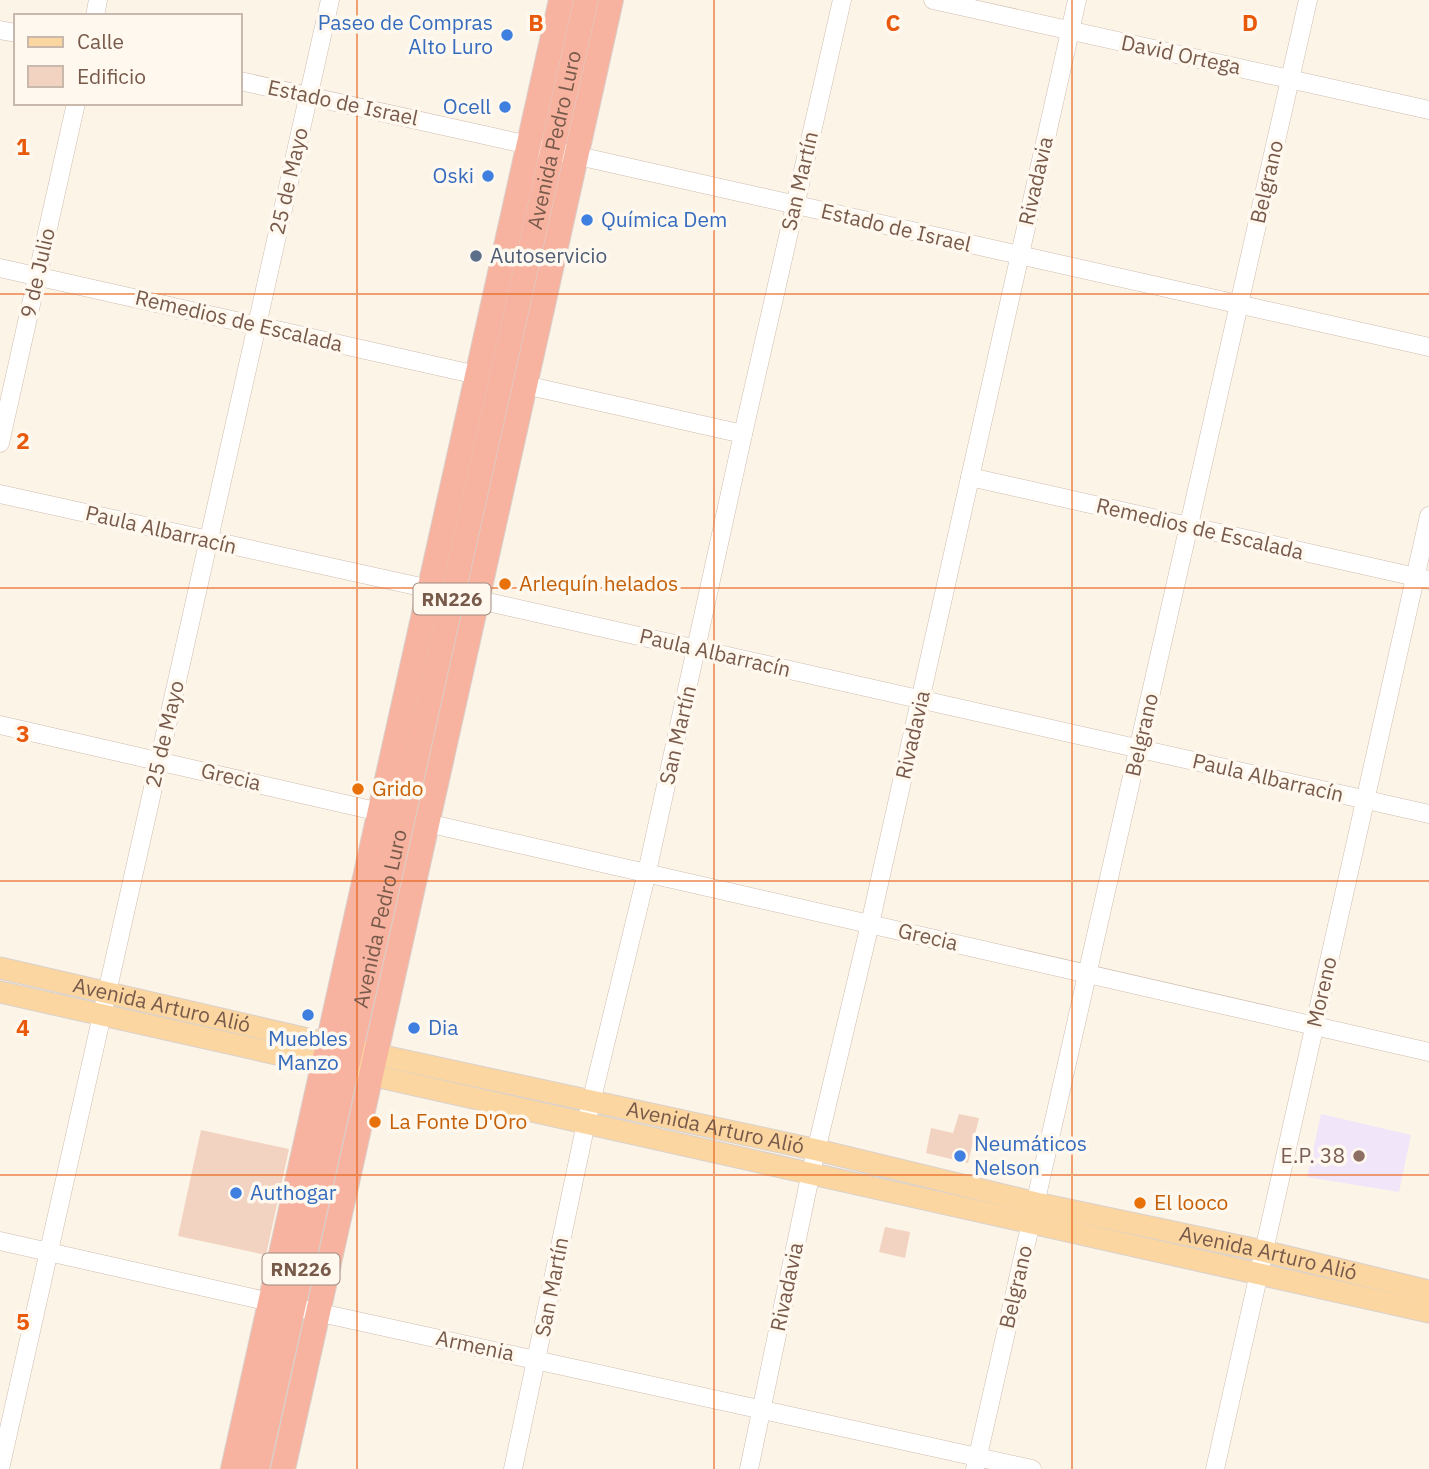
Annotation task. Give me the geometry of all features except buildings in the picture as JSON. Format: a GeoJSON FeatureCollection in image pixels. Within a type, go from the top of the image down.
{"type":"FeatureCollection","features":[{"type":"Feature","properties":{"kind":"highway","name":"Avenida Pedro Luro"},"geometry":{"type":"LineString","coordinates":[[233,1469],[281,1305],[441,592],[540,147],[561,0]]}},
{"type":"Feature","properties":{"kind":"highway","name":"Avenida Pedro Luro"},"geometry":{"type":"LineString","coordinates":[[337,1057],[380,812],[441,592],[478,375],[540,147],[586,0]]}},
{"type":"Feature","properties":{"kind":"highway","name":"Avenida Pedro Luro"},"geometry":{"type":"LineString","coordinates":[[283,1469],[611,0]]}},
{"type":"Feature","properties":{"kind":"highway","name":"Avenida Pedro Luro"},"geometry":{"type":"LineString","coordinates":[[257,1469],[281,1305]]}},
{"type":"Feature","properties":{"kind":"main road","name":"Avenida Arturo Alió"},"geometry":{"type":"LineString","coordinates":[[0,968],[104,1003],[588,1112],[811,1172],[1263,1251],[1429,1291]]}},
{"type":"Feature","properties":{"kind":"main road","name":"Avenida Arturo Alió"},"geometry":{"type":"LineString","coordinates":[[0,992],[104,1003]]}},
{"type":"Feature","properties":{"kind":"main road","name":"Avenida Arturo Alió"},"geometry":{"type":"LineString","coordinates":[[588,1112],[817,1150],[1257,1275],[1429,1312]]}},
{"type":"Feature","properties":{"kind":"street","name":"25 de Mayo"},"geometry":{"type":"LineString","coordinates":[[0,1469],[330,0]]}},
{"type":"Feature","properties":{"kind":"street","name":"San Martín"},"geometry":{"type":"LineString","coordinates":[[513,1469],[588,1112],[647,872],[842,0]]}},
{"type":"Feature","properties":{"kind":"street","name":"David Ortega"},"geometry":{"type":"LineString","coordinates":[[933,0],[1429,110]]}},
{"type":"Feature","properties":{"kind":"street","name":"Rivadavia"},"geometry":{"type":"LineString","coordinates":[[748,1469],[811,1172],[870,924],[1077,0]]}},
{"type":"Feature","properties":{"kind":"street","name":"Belgrano"},"geometry":{"type":"LineString","coordinates":[[977,1463],[1308,0]]}},
{"type":"Feature","properties":{"kind":"street","name":"Estado de Israel"},"geometry":{"type":"LineString","coordinates":[[242,81],[1429,347]]}},
{"type":"Feature","properties":{"kind":"street","name":"9 de Julio"},"geometry":{"type":"LineString","coordinates":[[0,443],[76,105]]}},
{"type":"Feature","properties":{"kind":"street","name":"Remedios de Escalada"},"geometry":{"type":"LineString","coordinates":[[0,268],[478,375]]}},
{"type":"Feature","properties":{"kind":"street"},"geometry":{"type":"LineString","coordinates":[[525,385],[743,435]]}},
{"type":"Feature","properties":{"kind":"street","name":"Remedios de Escalada"},"geometry":{"type":"LineString","coordinates":[[970,477],[1422,579]]}},
{"type":"Feature","properties":{"kind":"street","name":"Paula Albarracín"},"geometry":{"type":"LineString","coordinates":[[0,494],[1429,814]]}},
{"type":"Feature","properties":{"kind":"street","name":"Moreno"},"geometry":{"type":"LineString","coordinates":[[1215,1469],[1366,799],[1422,579],[1429,516]]}},
{"type":"Feature","properties":{"kind":"street","name":"Grecia"},"geometry":{"type":"LineString","coordinates":[[0,725],[380,812]]}},
{"type":"Feature","properties":{"kind":"street","name":"Grecia"},"geometry":{"type":"LineString","coordinates":[[427,823],[1429,1052]]}},
{"type":"Feature","properties":{"kind":"street","name":"Armenia"},"geometry":{"type":"LineString","coordinates":[[0,1241],[762,1409],[977,1463],[1031,1469]]}},
{"type":"Feature","properties":{"kind":"shaded area","name":"E.P. 38"},"geometry":{"type":"Polygon","coordinates":[[[1321,1114],[1411,1135],[1399,1192],[1307,1177],[1321,1114]]]}},
{"type":"Feature","properties":{"kind":"place","name":"Paseo de Compras Alto Luro"},"geometry":{"type":"Point","coordinates":[507,35]}},
{"type":"Feature","properties":{"kind":"place","name":"Ocell"},"geometry":{"type":"Point","coordinates":[505,107]}},
{"type":"Feature","properties":{"kind":"place","name":"Oski"},"geometry":{"type":"Point","coordinates":[488,176]}},
{"type":"Feature","properties":{"kind":"place","name":"Química Dem"},"geometry":{"type":"Point","coordinates":[587,220]}},
{"type":"Feature","properties":{"kind":"place","name":"Autoservicio"},"geometry":{"type":"Point","coordinates":[476,256]}},
{"type":"Feature","properties":{"kind":"place","name":"Arlequín helados"},"geometry":{"type":"Point","coordinates":[505,584]}},
{"type":"Feature","properties":{"kind":"place","name":"Grido"},"geometry":{"type":"Point","coordinates":[358,789]}},
{"type":"Feature","properties":{"kind":"place","name":"Muebles Manzo"},"geometry":{"type":"Point","coordinates":[308,1015]}},
{"type":"Feature","properties":{"kind":"place","name":"Dia"},"geometry":{"type":"Point","coordinates":[414,1028]}},
{"type":"Feature","properties":{"kind":"place","name":"La Fonte D'Oro"},"geometry":{"type":"Point","coordinates":[375,1122]}},
{"type":"Feature","properties":{"kind":"place","name":"Neumáticos Nelson"},"geometry":{"type":"Point","coordinates":[960,1156]}},
{"type":"Feature","properties":{"kind":"place","name":"E.P. 38"},"geometry":{"type":"Point","coordinates":[1359,1156]}},
{"type":"Feature","properties":{"kind":"place","name":"Authogar"},"geometry":{"type":"Point","coordinates":[236,1193]}},
{"type":"Feature","properties":{"kind":"place","name":"El looco"},"geometry":{"type":"Point","coordinates":[1140,1203]}}]}
